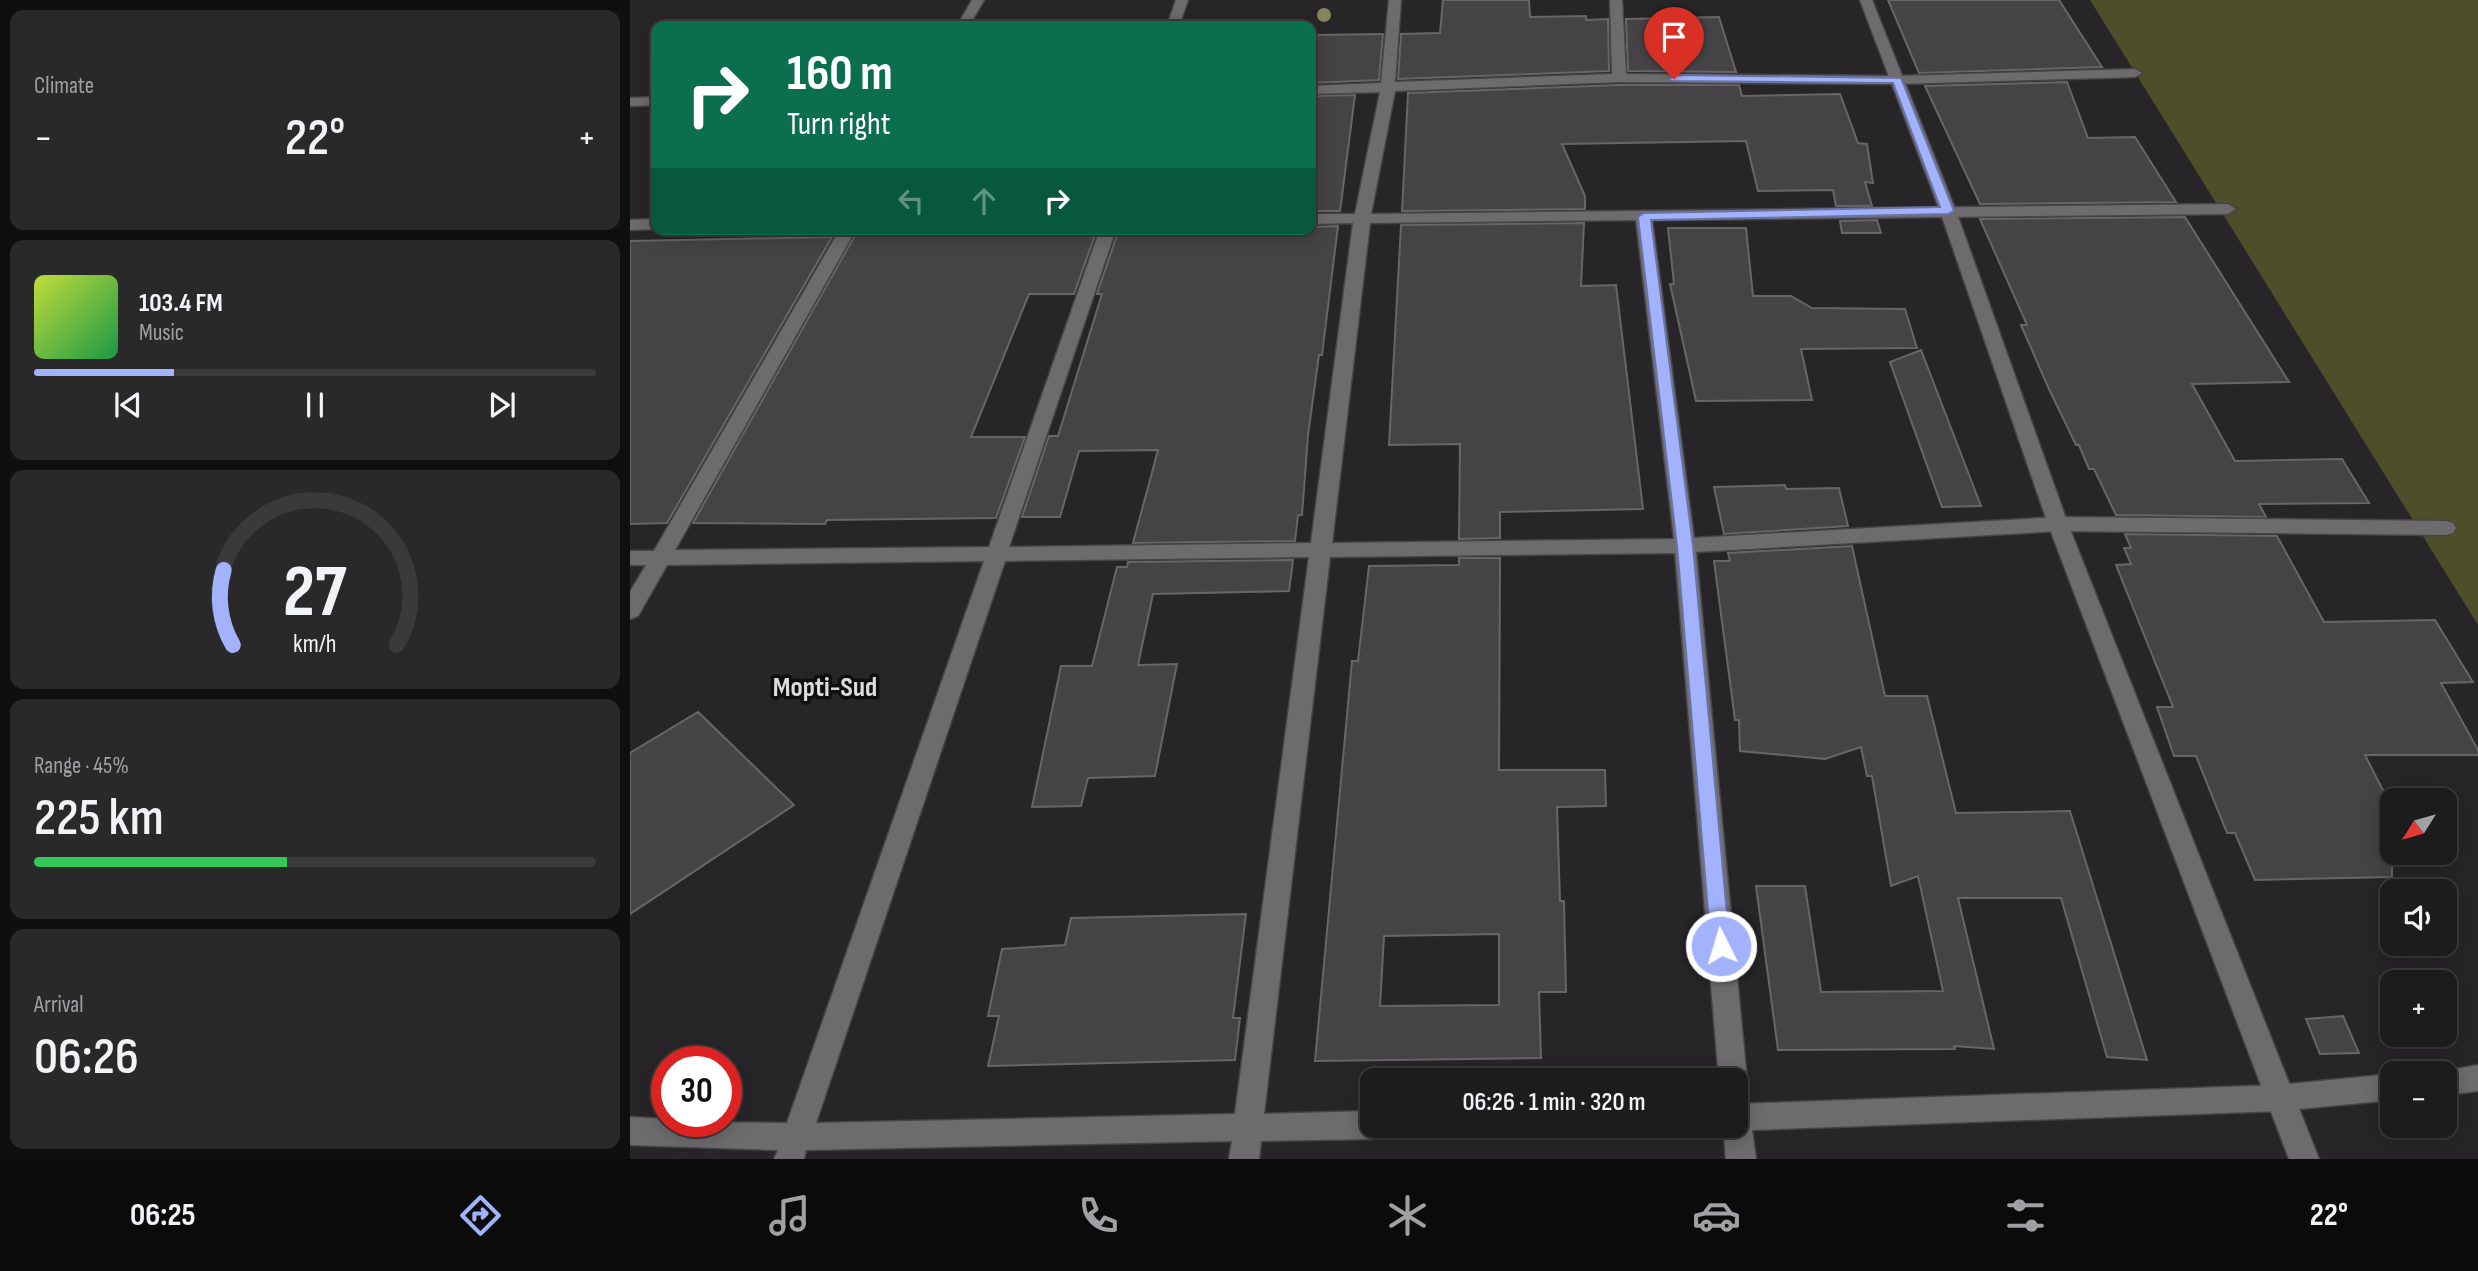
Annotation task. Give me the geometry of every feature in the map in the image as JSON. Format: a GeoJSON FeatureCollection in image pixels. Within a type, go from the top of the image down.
{"type":"FeatureCollection","features":[{"type":"Feature","properties":{"kind":"street"},"geometry":{"type":"LineString","coordinates":[[966,21],[978,0]]}},
{"type":"Feature","properties":{"kind":"street"},"geometry":{"type":"LineString","coordinates":[[1175,21],[1182,0]]}},
{"type":"Feature","properties":{"kind":"street"},"geometry":{"type":"LineString","coordinates":[[1244,1159],[1362,219],[1388,88],[1395,0]]}},
{"type":"Feature","properties":{"kind":"street"},"geometry":{"type":"LineString","coordinates":[[1616,0],[1619,78]]}},
{"type":"Feature","properties":{"kind":"street"},"geometry":{"type":"LineString","coordinates":[[1866,0],[1948,211],[2058,524],[2304,1159]]}},
{"type":"Feature","properties":{"kind":"street"},"geometry":{"type":"LineString","coordinates":[[1316,89],[1619,78],[1897,80],[2134,73]]}},
{"type":"Feature","properties":{"kind":"street"},"geometry":{"type":"LineString","coordinates":[[630,102],[651,101]]}},
{"type":"Feature","properties":{"kind":"street"},"geometry":{"type":"LineString","coordinates":[[1316,219],[2228,209]]}},
{"type":"Feature","properties":{"kind":"street"},"geometry":{"type":"LineString","coordinates":[[1644,217],[1685,546],[1732,1068]]}},
{"type":"Feature","properties":{"kind":"street"},"geometry":{"type":"LineString","coordinates":[[630,225],[651,225]]}},
{"type":"Feature","properties":{"kind":"street"},"geometry":{"type":"LineString","coordinates":[[630,611],[845,235]]}},
{"type":"Feature","properties":{"kind":"street"},"geometry":{"type":"LineString","coordinates":[[793,1148],[1106,235]]}},
{"type":"Feature","properties":{"kind":"street"},"geometry":{"type":"LineString","coordinates":[[630,558],[1685,546],[2058,524],[2446,528]]}},
{"type":"Feature","properties":{"kind":"street"},"geometry":{"type":"LineString","coordinates":[[2457,1081],[2478,1078]]}},
{"type":"Feature","properties":{"kind":"street"},"geometry":{"type":"LineString","coordinates":[[1741,1159],[1736,1117],[2279,1098],[2380,1088]]}},
{"type":"Feature","properties":{"kind":"street"},"geometry":{"type":"LineString","coordinates":[[630,1131],[793,1148],[1247,1127],[1360,1125]]}},
{"type":"Feature","properties":{"kind":"green space"},"geometry":{"type":"Polygon","coordinates":[[[2090,0],[2478,0],[2478,625],[2090,0]]]}},
{"type":"Feature","properties":{"kind":"building"},"geometry":{"type":"Polygon","coordinates":[[[1443,0],[1529,0],[1530,17],[1586,16],[1586,20],[1608,19],[1609,71],[1398,79],[1401,34],[1440,33],[1443,0]]]}},
{"type":"Feature","properties":{"kind":"building"},"geometry":{"type":"Polygon","coordinates":[[[1888,0],[2059,0],[2102,67],[1919,73],[1888,0]]]}},
{"type":"Feature","properties":{"kind":"building"},"geometry":{"type":"Polygon","coordinates":[[[1719,17],[1736,72],[1628,71],[1626,19],[1719,17]]]}},
{"type":"Feature","properties":{"kind":"building"},"geometry":{"type":"Polygon","coordinates":[[[1383,34],[1379,80],[1316,83],[1316,35],[1383,34]]]}},
{"type":"Feature","properties":{"kind":"building"},"geometry":{"type":"Polygon","coordinates":[[[2067,82],[2088,138],[2135,137],[2176,202],[1980,204],[1925,86],[2067,82]]]}},
{"type":"Feature","properties":{"kind":"building"},"geometry":{"type":"Polygon","coordinates":[[[1619,85],[1739,85],[1742,96],[1840,94],[1858,143],[1867,144],[1873,183],[1865,182],[1872,206],[1836,206],[1833,190],[1758,191],[1746,141],[1562,144],[1585,196],[1585,209],[1402,211],[1408,93],[1619,85]]]}},
{"type":"Feature","properties":{"kind":"building"},"geometry":{"type":"Polygon","coordinates":[[[1355,95],[1340,211],[1316,211],[1316,96],[1355,95]]]}},
{"type":"Feature","properties":{"kind":"building"},"geometry":{"type":"Polygon","coordinates":[[[2185,217],[2289,382],[2192,384],[2235,461],[2342,459],[2369,503],[2259,504],[2266,517],[2116,515],[2094,469],[2089,469],[2079,445],[2076,445],[2048,387],[2021,325],[2027,325],[1980,219],[2185,217]]]}},
{"type":"Feature","properties":{"kind":"building"},"geometry":{"type":"Polygon","coordinates":[[[1877,220],[1881,233],[1842,233],[1840,221],[1877,220]]]}},
{"type":"Feature","properties":{"kind":"building"},"geometry":{"type":"Polygon","coordinates":[[[1584,223],[1581,286],[1616,285],[1643,509],[1500,512],[1500,538],[1459,539],[1460,444],[1389,445],[1401,225],[1584,223]]]}},
{"type":"Feature","properties":{"kind":"building"},"geometry":{"type":"Polygon","coordinates":[[[1338,226],[1322,355],[1319,355],[1308,435],[1302,515],[1298,515],[1295,541],[1133,543],[1158,450],[1079,451],[1060,517],[1022,517],[1049,436],[1058,436],[1102,294],[1097,294],[1117,235],[1316,235],[1316,227],[1338,226]]]}},
{"type":"Feature","properties":{"kind":"building"},"geometry":{"type":"Polygon","coordinates":[[[1668,228],[1746,228],[1753,296],[1791,296],[1812,308],[1905,309],[1917,348],[1801,349],[1812,400],[1696,401],[1670,284],[1674,284],[1668,228]]]}},
{"type":"Feature","properties":{"kind":"building"},"geometry":{"type":"Polygon","coordinates":[[[855,235],[1095,235],[1074,294],[1029,294],[971,437],[1025,437],[996,518],[827,520],[825,524],[693,523],[855,235]]]}},
{"type":"Feature","properties":{"kind":"building"},"geometry":{"type":"Polygon","coordinates":[[[832,237],[667,523],[630,524],[630,241],[832,237]]]}},
{"type":"Feature","properties":{"kind":"building"},"geometry":{"type":"Polygon","coordinates":[[[1921,350],[1981,506],[1942,507],[1890,362],[1921,350]]]}},
{"type":"Feature","properties":{"kind":"building"},"geometry":{"type":"Polygon","coordinates":[[[1785,485],[1786,489],[1839,488],[1848,526],[1724,534],[1714,487],[1785,485]]]}},
{"type":"Feature","properties":{"kind":"building"},"geometry":{"type":"Polygon","coordinates":[[[2125,534],[2277,536],[2324,622],[2435,620],[2473,682],[2441,683],[2478,750],[2478,755],[2365,755],[2382,788],[2380,865],[2392,865],[2392,877],[2255,880],[2235,833],[2227,833],[2196,756],[2174,756],[2157,707],[2173,707],[2116,565],[2131,564],[2124,548],[2131,548],[2125,534]]]}},
{"type":"Feature","properties":{"kind":"building"},"geometry":{"type":"Polygon","coordinates":[[[1852,546],[1885,696],[1927,696],[1956,813],[2070,811],[2147,1060],[2107,1057],[2061,898],[1958,898],[1994,1049],[1954,1046],[1955,1049],[1778,1050],[1756,886],[1805,886],[1821,992],[1943,991],[1918,876],[1891,886],[1872,776],[1867,776],[1861,747],[1825,759],[1740,751],[1739,720],[1735,720],[1714,561],[1730,561],[1728,553],[1852,546]]]}},
{"type":"Feature","properties":{"kind":"building"},"geometry":{"type":"Polygon","coordinates":[[[1459,558],[1500,558],[1499,770],[1605,770],[1606,806],[1557,807],[1560,901],[1564,901],[1566,992],[1539,992],[1541,1058],[1315,1061],[1352,661],[1358,661],[1369,566],[1459,565],[1459,558]],[[1499,934],[1384,936],[1380,1006],[1499,1005],[1499,934]]]}},
{"type":"Feature","properties":{"kind":"building"},"geometry":{"type":"Polygon","coordinates":[[[1293,560],[1289,591],[1153,594],[1138,665],[1177,664],[1155,776],[1088,778],[1081,806],[1032,807],[1061,666],[1092,666],[1117,567],[1127,567],[1128,562],[1293,560]]]}},
{"type":"Feature","properties":{"kind":"building"},"geometry":{"type":"Polygon","coordinates":[[[698,712],[794,805],[630,914],[630,753],[698,712]]]}},
{"type":"Feature","properties":{"kind":"building"},"geometry":{"type":"Polygon","coordinates":[[[1246,914],[1233,1018],[1240,1018],[1235,1060],[988,1066],[999,1016],[988,1016],[1002,949],[1065,945],[1071,918],[1246,914]]]}},
{"type":"Feature","properties":{"kind":"building"},"geometry":{"type":"Polygon","coordinates":[[[2343,1016],[2359,1053],[2320,1054],[2306,1019],[2343,1016]]]}},
{"type":"Feature","properties":{"kind":"district","name":"Mopti-Sud"},"geometry":{"type":"Point","coordinates":[825,686]}},
{"type":"Feature","properties":{"kind":"route"},"geometry":{"type":"LineString","coordinates":[[1674,79],[1897,80],[1948,211],[1644,217],[1685,546],[1721,946]]}}]}
